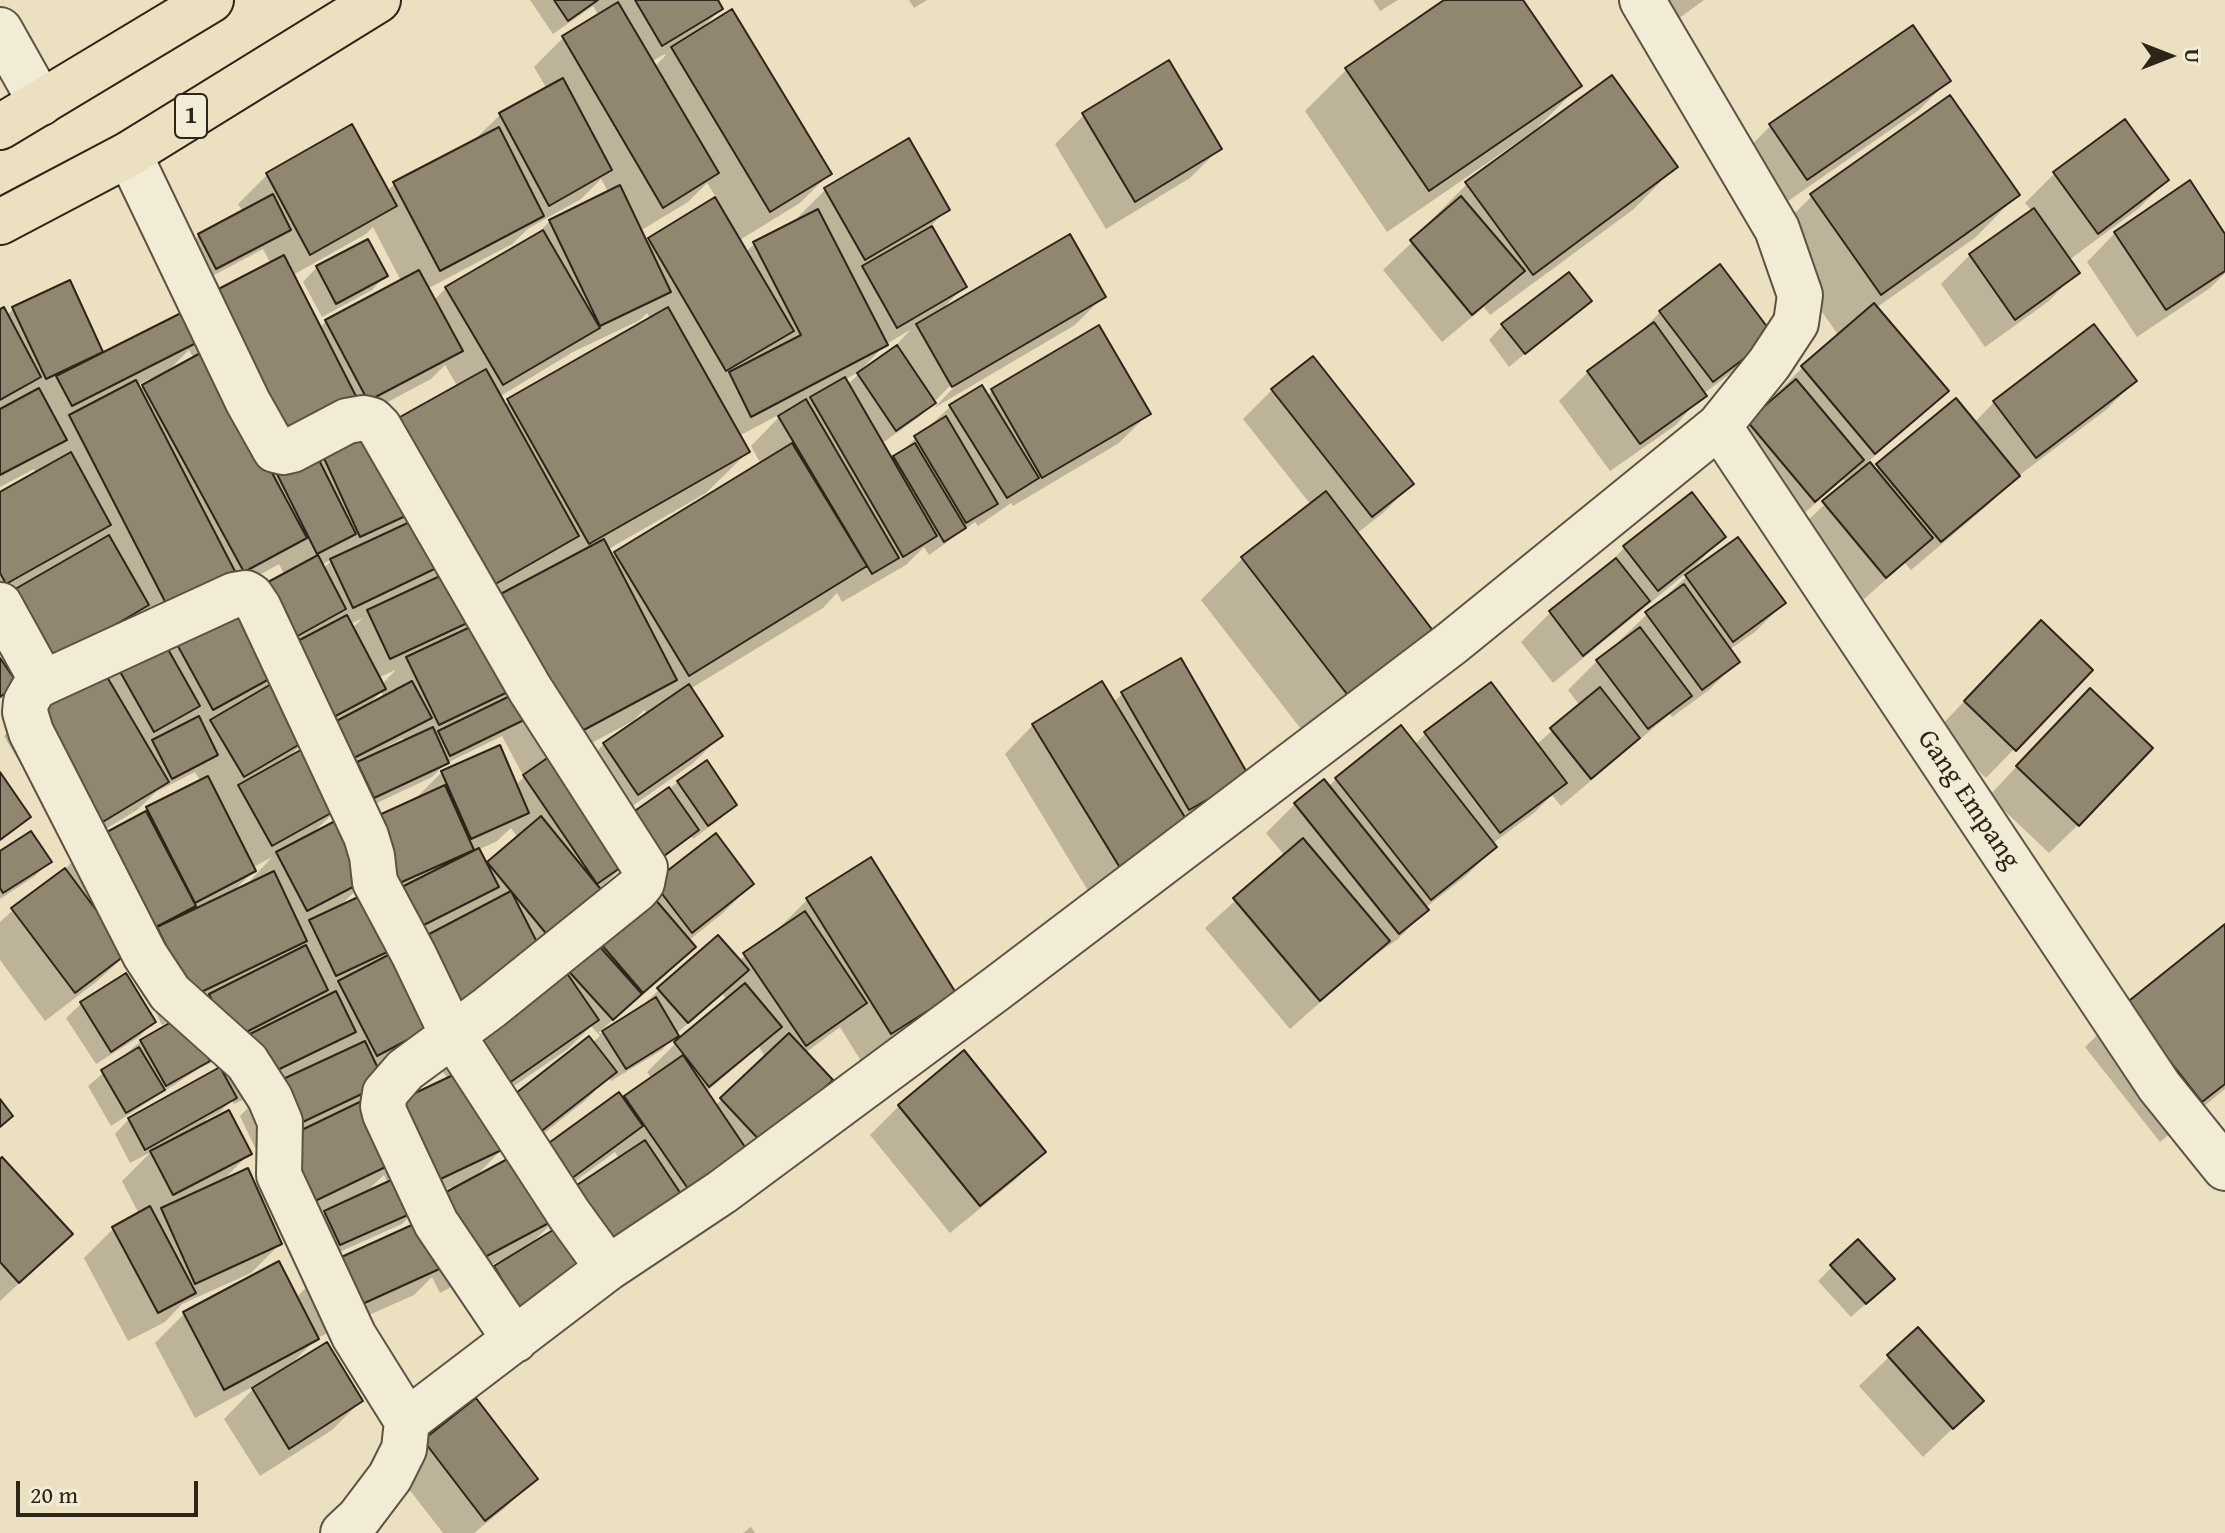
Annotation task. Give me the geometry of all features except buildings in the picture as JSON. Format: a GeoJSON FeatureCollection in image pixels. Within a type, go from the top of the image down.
{"type":"FeatureCollection","features":[{"type":"Feature","properties":{"kind":"highway"},"geometry":{"type":"LineString","coordinates":[[0,127],[211,0]]}},
{"type":"Feature","properties":{"kind":"highway","name":"1"},"geometry":{"type":"LineString","coordinates":[[0,222],[129,154],[378,0]]}},
{"type":"Feature","properties":{"kind":"street"},"geometry":{"type":"LineString","coordinates":[[407,1421],[608,1268],[722,1192],[1034,961],[1452,643],[1719,426],[1769,364],[1796,323],[1800,295],[1777,229],[1642,0]]}},
{"type":"Feature","properties":{"kind":"street"},"geometry":{"type":"LineString","coordinates":[[0,30],[41,103]]}},
{"type":"Feature","properties":{"kind":"street"},"geometry":{"type":"LineString","coordinates":[[129,154],[248,402],[275,450],[292,450],[347,421],[364,418],[372,420],[379,427],[530,689],[645,868],[642,883],[637,889],[392,1082],[385,1093],[383,1106],[436,1223],[515,1340]]}},
{"type":"Feature","properties":{"kind":"street","name":"Gang Empang"},"geometry":{"type":"LineString","coordinates":[[1719,426],[2159,1086],[2225,1168]]}},
{"type":"Feature","properties":{"kind":"street"},"geometry":{"type":"LineString","coordinates":[[343,1533],[359,1518],[390,1477],[404,1449],[407,1421],[354,1336],[279,1175],[280,1122],[270,1098],[247,1062],[170,993],[145,955],[31,732],[25,712],[26,702],[34,688],[234,595],[246,593],[251,596],[366,836],[375,882],[452,1034],[569,1214],[608,1268]]}},
{"type":"Feature","properties":{"kind":"street"},"geometry":{"type":"LineString","coordinates":[[0,605],[43,683]]}}]}
